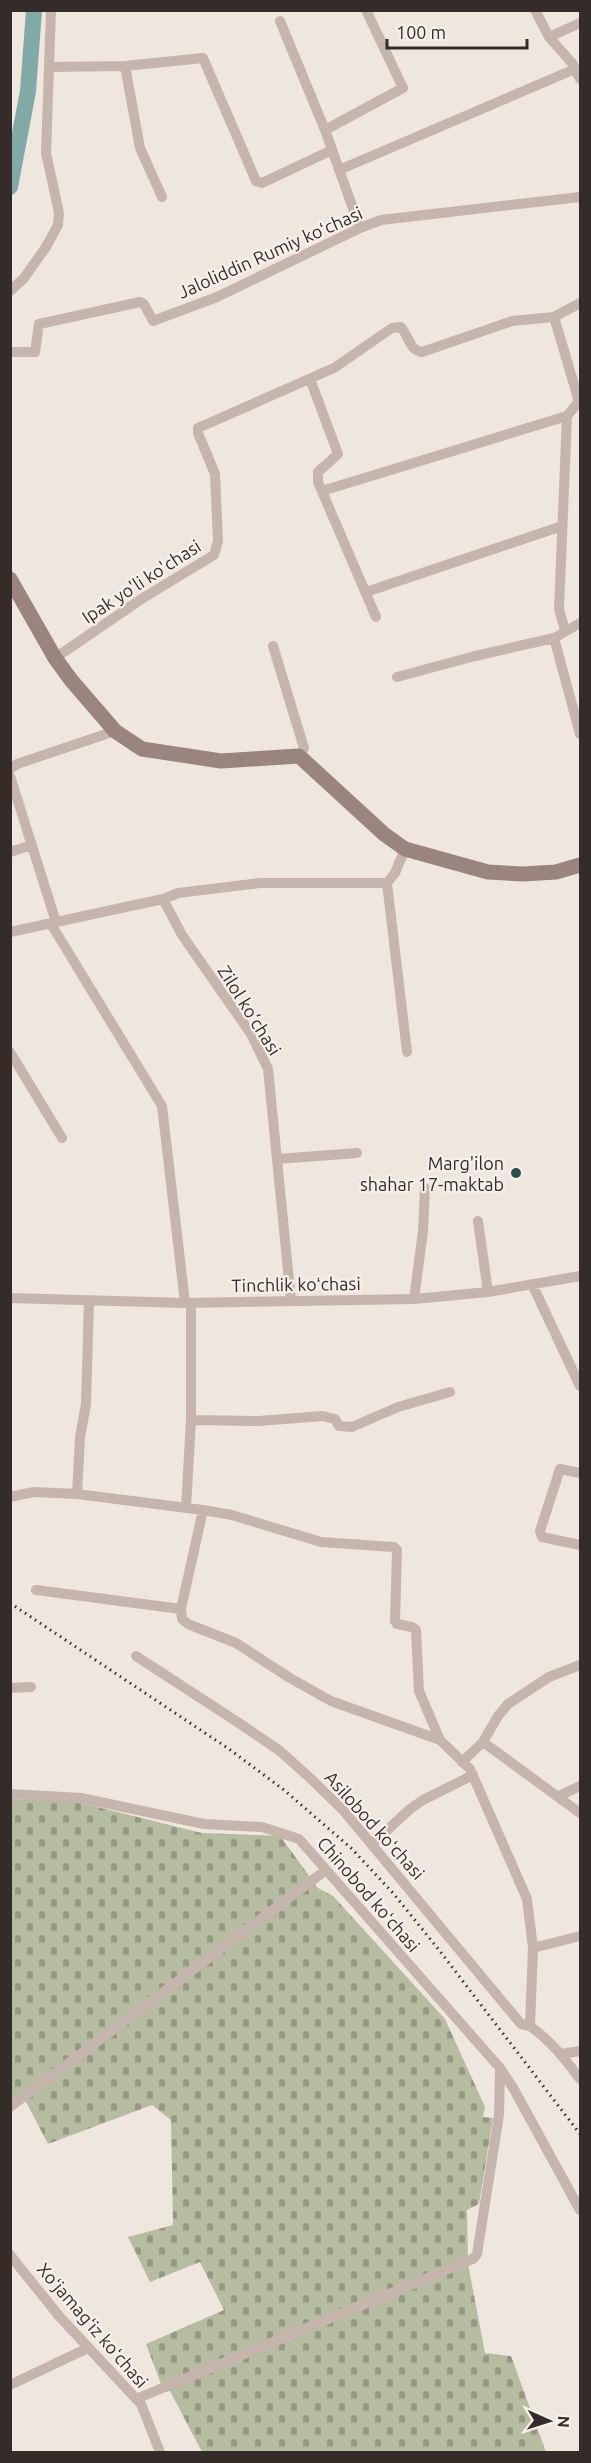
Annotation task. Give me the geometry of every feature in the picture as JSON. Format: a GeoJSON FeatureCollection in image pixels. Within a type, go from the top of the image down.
{"type":"FeatureCollection","features":[{"type":"Feature","properties":{"kind":"street"},"geometry":{"type":"LineString","coordinates":[[10,291],[24,278],[58,225],[59,213],[46,153],[51,10]]}},
{"type":"Feature","properties":{"kind":"street"},"geometry":{"type":"LineString","coordinates":[[325,130],[403,88],[366,10]]}},
{"type":"Feature","properties":{"kind":"street"},"geometry":{"type":"LineString","coordinates":[[339,170],[578,74],[549,37],[535,10]]}},
{"type":"Feature","properties":{"kind":"street"},"geometry":{"type":"LineString","coordinates":[[280,21],[325,130],[360,228]]}},
{"type":"Feature","properties":{"kind":"street"},"geometry":{"type":"LineString","coordinates":[[549,37],[580,23]]}},
{"type":"Feature","properties":{"kind":"street"},"geometry":{"type":"LineString","coordinates":[[49,67],[125,66],[203,58],[256,181],[262,183],[332,150]]}},
{"type":"Feature","properties":{"kind":"street"},"geometry":{"type":"LineString","coordinates":[[125,66],[140,148],[162,197]]}},
{"type":"Feature","properties":{"kind":"street","name":"Jaloliddin Rumiy koʻchasi"},"geometry":{"type":"LineString","coordinates":[[10,352],[35,352],[39,324],[140,302],[144,304],[153,321],[217,297],[381,220],[580,197]]}},
{"type":"Feature","properties":{"kind":"street"},"geometry":{"type":"LineString","coordinates":[[376,617],[318,482],[318,472],[338,454],[310,379],[334,368],[392,328],[401,327],[408,334],[411,346],[416,351],[422,352],[512,321],[554,317],[580,303]]}},
{"type":"Feature","properties":{"kind":"street"},"geometry":{"type":"LineString","coordinates":[[322,491],[567,416],[577,404],[578,398],[554,317]]}},
{"type":"Feature","properties":{"kind":"street","name":"Ipak yo'li ko'chasi"},"geometry":{"type":"LineString","coordinates":[[55,658],[143,598],[214,555],[218,541],[215,474],[198,428],[310,379]]}},
{"type":"Feature","properties":{"kind":"street"},"geometry":{"type":"LineString","coordinates":[[565,630],[559,609],[567,416]]}},
{"type":"Feature","properties":{"kind":"street"},"geometry":{"type":"LineString","coordinates":[[366,592],[562,526]]}},
{"type":"Feature","properties":{"kind":"street"},"geometry":{"type":"LineString","coordinates":[[10,579],[70,680],[115,731],[142,749],[221,761],[299,756],[384,834],[405,849],[488,872],[523,874],[556,872],[580,866]]}},
{"type":"Feature","properties":{"kind":"street"},"geometry":{"type":"LineString","coordinates":[[397,677],[554,638],[580,623]]}},
{"type":"Feature","properties":{"kind":"street"},"geometry":{"type":"LineString","coordinates":[[554,638],[580,734]]}},
{"type":"Feature","properties":{"kind":"street"},"geometry":{"type":"LineString","coordinates":[[273,646],[304,748],[299,756]]}},
{"type":"Feature","properties":{"kind":"street"},"geometry":{"type":"LineString","coordinates":[[10,769],[17,764],[115,731]]}},
{"type":"Feature","properties":{"kind":"street"},"geometry":{"type":"LineString","coordinates":[[10,776],[53,923],[162,1106],[188,1303],[191,1420],[186,1508]]}},
{"type":"Feature","properties":{"kind":"street"},"geometry":{"type":"LineString","coordinates":[[10,852],[32,845]]}},
{"type":"Feature","properties":{"kind":"street"},"geometry":{"type":"LineString","coordinates":[[10,932],[163,899],[178,893],[260,883],[387,883],[396,873],[405,849]]}},
{"type":"Feature","properties":{"kind":"street"},"geometry":{"type":"LineString","coordinates":[[387,883],[407,1052]]}},
{"type":"Feature","properties":{"kind":"street","name":"Zilol ko‘chasi"},"geometry":{"type":"LineString","coordinates":[[163,899],[182,934],[251,1034],[268,1069],[291,1300]]}},
{"type":"Feature","properties":{"kind":"street"},"geometry":{"type":"LineString","coordinates":[[10,1052],[62,1138]]}},
{"type":"Feature","properties":{"kind":"street"},"geometry":{"type":"LineString","coordinates":[[277,1159],[357,1153]]}},
{"type":"Feature","properties":{"kind":"street"},"geometry":{"type":"LineString","coordinates":[[414,1299],[423,1231],[425,1188]]}},
{"type":"Feature","properties":{"kind":"street"},"geometry":{"type":"LineString","coordinates":[[478,1221],[488,1292]]}},
{"type":"Feature","properties":{"kind":"street","name":"Tinchlik koʻchasi"},"geometry":{"type":"LineString","coordinates":[[10,1298],[188,1303],[414,1299],[488,1292],[580,1276]]}},
{"type":"Feature","properties":{"kind":"street"},"geometry":{"type":"LineString","coordinates":[[532,1284],[580,1386]]}},
{"type":"Feature","properties":{"kind":"street"},"geometry":{"type":"LineString","coordinates":[[77,1494],[80,1437],[86,1404],[89,1300]]}},
{"type":"Feature","properties":{"kind":"street"},"geometry":{"type":"LineString","coordinates":[[191,1420],[259,1421],[323,1416],[335,1419],[339,1426],[352,1427],[398,1407],[450,1392]]}},
{"type":"Feature","properties":{"kind":"street"},"geometry":{"type":"LineString","coordinates":[[580,1473],[560,1469],[540,1531],[542,1537],[580,1545]]}},
{"type":"Feature","properties":{"kind":"street"},"geometry":{"type":"LineString","coordinates":[[10,1497],[34,1492],[77,1494],[202,1510],[232,1515],[321,1542],[394,1547],[397,1550],[395,1621],[397,1624],[416,1630],[419,1691],[440,1740],[473,1775],[522,1882],[527,1899],[533,1948],[530,2026]]}},
{"type":"Feature","properties":{"kind":"street"},"geometry":{"type":"LineString","coordinates":[[202,1510],[182,1609],[182,1619],[188,1624],[236,1642],[290,1678],[331,1701],[440,1740]]}},
{"type":"Feature","properties":{"kind":"street"},"geometry":{"type":"LineString","coordinates":[[36,1590],[182,1609]]}},
{"type":"Feature","properties":{"kind":"street","name":"Asilobod koʻchasi"},"geometry":{"type":"LineString","coordinates":[[136,1656],[280,1752],[343,1810],[521,2024],[530,2026],[543,2035],[580,2079]]}},
{"type":"Feature","properties":{"kind":"street"},"geometry":{"type":"LineString","coordinates":[[462,1762],[483,1742],[508,1704],[549,1677],[580,1665]]}},
{"type":"Feature","properties":{"kind":"street"},"geometry":{"type":"LineString","coordinates":[[10,1688],[31,1687]]}},
{"type":"Feature","properties":{"kind":"street"},"geometry":{"type":"LineString","coordinates":[[483,1742],[580,1813]]}},
{"type":"Feature","properties":{"kind":"street"},"geometry":{"type":"LineString","coordinates":[[372,1844],[423,1800],[473,1775]]}},
{"type":"Feature","properties":{"kind":"street"},"geometry":{"type":"LineString","coordinates":[[559,1796],[580,1785]]}},
{"type":"Feature","properties":{"kind":"street","name":"Chinobod koʻchasi"},"geometry":{"type":"LineString","coordinates":[[10,1794],[81,1798],[204,1824],[262,1827],[299,1839],[500,2068],[580,2210]]}},
{"type":"Feature","properties":{"kind":"street"},"geometry":{"type":"LineString","coordinates":[[10,2107],[326,1869]]}},
{"type":"Feature","properties":{"kind":"street"},"geometry":{"type":"LineString","coordinates":[[533,1948],[580,1936]]}},
{"type":"Feature","properties":{"kind":"street"},"geometry":{"type":"LineString","coordinates":[[561,2054],[580,2051]]}},
{"type":"Feature","properties":{"kind":"street"},"geometry":{"type":"LineString","coordinates":[[136,2399],[473,2259],[477,2254],[499,2115],[500,2068]]}},
{"type":"Feature","properties":{"kind":"street","name":"Xoʻjamagʻiz koʻchasi"},"geometry":{"type":"LineString","coordinates":[[10,2255],[88,2348],[141,2404],[160,2452]]}},
{"type":"Feature","properties":{"kind":"street"},"geometry":{"type":"LineString","coordinates":[[10,2385],[88,2348]]}},
{"type":"Feature","properties":{"kind":"green space"},"geometry":{"type":"Polygon","coordinates":[[[10,1799],[77,1802],[202,1833],[280,1836],[318,1888],[333,1896],[445,2019],[485,2107],[483,2117],[493,2118],[479,2204],[467,2210],[468,2264],[485,2353],[511,2356],[546,2452],[202,2452],[170,2391],[164,2392],[146,2344],[224,2310],[200,2262],[150,2282],[128,2237],[173,2225],[171,2120],[152,2105],[48,2144],[23,2096],[11,2102],[10,1799]]]}},
{"type":"Feature","properties":{"kind":"waterway"},"geometry":{"type":"LineString","coordinates":[[10,187],[28,91],[34,10]]}},
{"type":"Feature","properties":{"kind":"railway"},"geometry":{"type":"LineString","coordinates":[[10,1603],[229,1749],[284,1790],[351,1848],[393,1893],[439,1950],[580,2134]]}},
{"type":"Feature","properties":{"kind":"place","name":"Marg'ilon shahar 17-maktab"},"geometry":{"type":"Point","coordinates":[516,1173]}}]}
